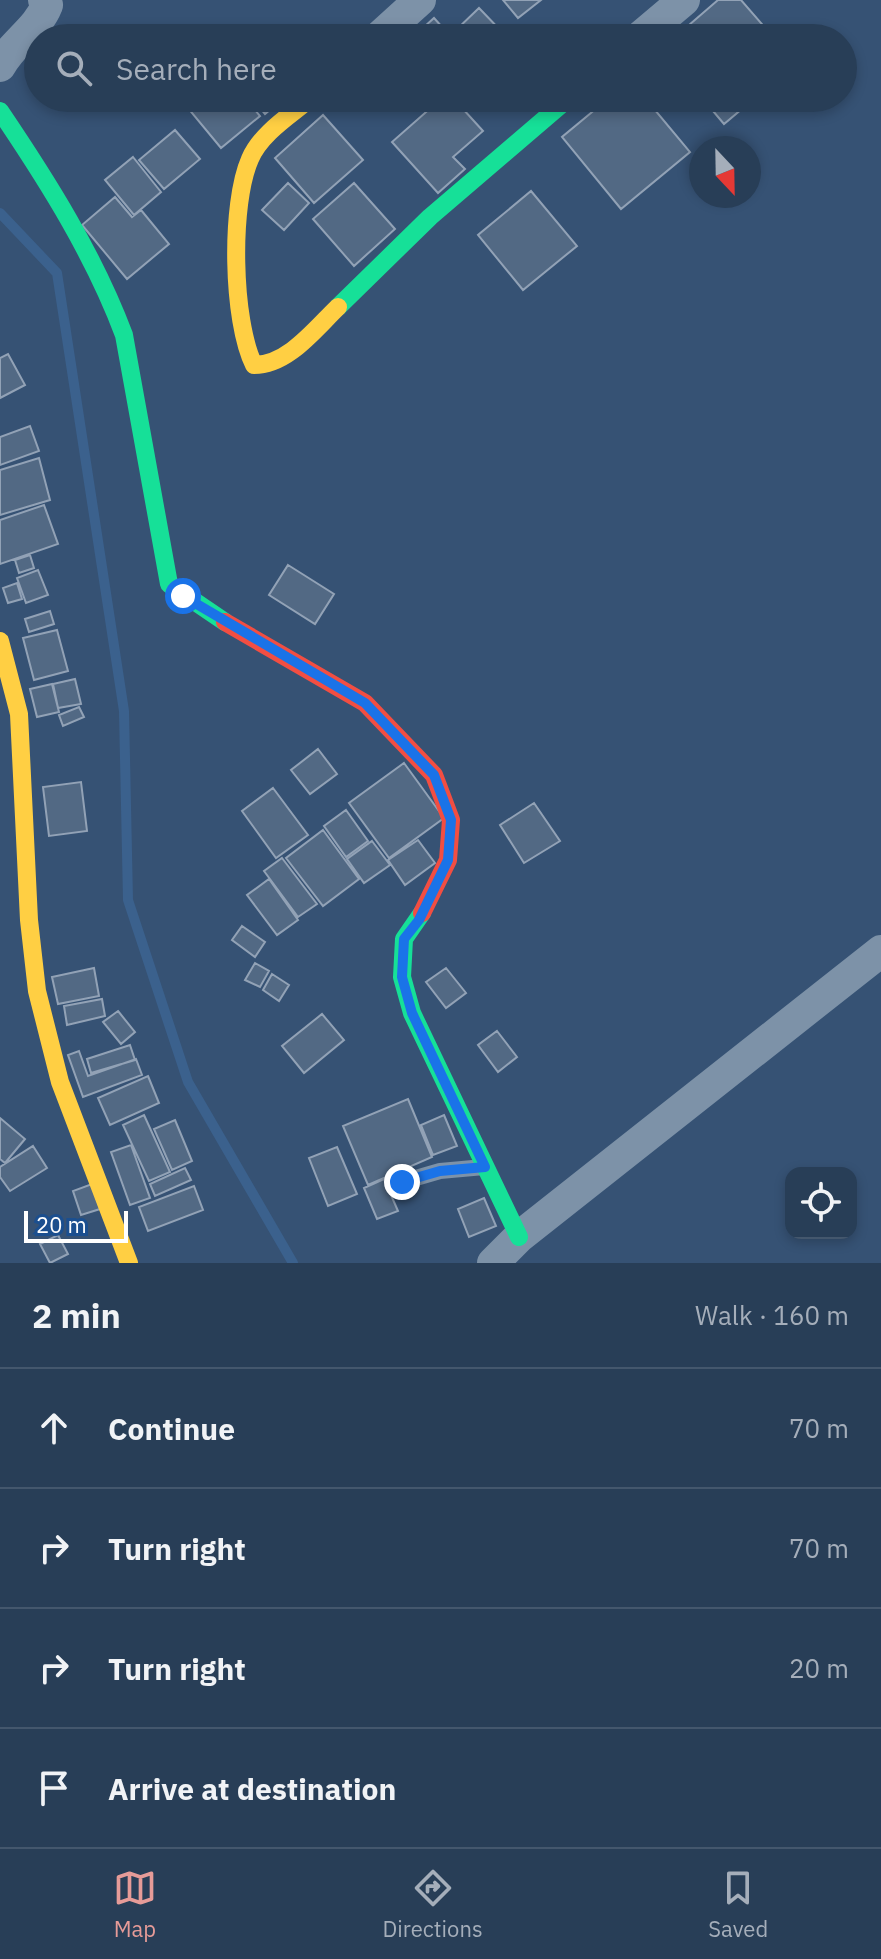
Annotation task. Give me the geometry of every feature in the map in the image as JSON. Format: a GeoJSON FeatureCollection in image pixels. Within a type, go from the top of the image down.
{"type":"FeatureCollection","features":[{"type":"Feature","properties":{"kind":"street"},"geometry":{"type":"LineString","coordinates":[[37,24],[47,5],[44,0]]}},
{"type":"Feature","properties":{"kind":"street"},"geometry":{"type":"LineString","coordinates":[[393,24],[420,0]]}},
{"type":"Feature","properties":{"kind":"street"},"geometry":{"type":"LineString","coordinates":[[656,24],[684,0]]}},
{"type":"Feature","properties":{"kind":"street"},"geometry":{"type":"LineString","coordinates":[[0,66],[8,51],[24,36]]}},
{"type":"Feature","properties":{"kind":"street"},"geometry":{"type":"LineString","coordinates":[[0,111],[53,190],[112,303],[124,335],[169,584],[210,613],[365,703],[434,775],[451,820],[448,860],[419,920],[404,939],[402,977],[412,1013],[519,1237]]}},
{"type":"Feature","properties":{"kind":"street"},"geometry":{"type":"LineString","coordinates":[[297,112],[252,155],[243,180],[240,328],[246,355],[254,365],[266,365],[293,350],[430,217],[553,112]]}},
{"type":"Feature","properties":{"kind":"street"},"geometry":{"type":"LineString","coordinates":[[0,641],[19,714],[29,920],[37,991],[60,1082],[129,1263]]}},
{"type":"Feature","properties":{"kind":"street"},"geometry":{"type":"LineString","coordinates":[[493,1263],[519,1237],[881,951]]}},
{"type":"Feature","properties":{"kind":"lane"},"geometry":{"type":"LineString","coordinates":[[402,1182],[440,1171],[485,1167]]}},
{"type":"Feature","properties":{"kind":"building"},"geometry":{"type":"Polygon","coordinates":[[[503,0],[541,0],[518,18],[503,0]]]}},
{"type":"Feature","properties":{"kind":"building"},"geometry":{"type":"Polygon","coordinates":[[[718,0],[741,0],[762,24],[690,24],[718,0]]]}},
{"type":"Feature","properties":{"kind":"building"},"geometry":{"type":"Polygon","coordinates":[[[479,8],[494,24],[462,24],[479,8]]]}},
{"type":"Feature","properties":{"kind":"building"},"geometry":{"type":"Polygon","coordinates":[[[191,112],[257,112],[260,116],[221,148],[191,112]]]}},
{"type":"Feature","properties":{"kind":"building"},"geometry":{"type":"Polygon","coordinates":[[[426,112],[466,112],[483,131],[453,157],[465,169],[438,193],[392,142],[426,112]]]}},
{"type":"Feature","properties":{"kind":"building"},"geometry":{"type":"Polygon","coordinates":[[[592,112],[657,112],[689,153],[621,209],[562,137],[592,112]]]}},
{"type":"Feature","properties":{"kind":"building"},"geometry":{"type":"Polygon","coordinates":[[[714,112],[738,112],[724,124],[714,112]]]}},
{"type":"Feature","properties":{"kind":"building"},"geometry":{"type":"Polygon","coordinates":[[[323,115],[363,160],[314,203],[275,158],[323,115]]]}},
{"type":"Feature","properties":{"kind":"building"},"geometry":{"type":"Polygon","coordinates":[[[175,130],[200,159],[164,189],[139,160],[175,130]]]}},
{"type":"Feature","properties":{"kind":"building"},"geometry":{"type":"Polygon","coordinates":[[[133,157],[161,192],[134,215],[105,180],[133,157]]]}},
{"type":"Feature","properties":{"kind":"building"},"geometry":{"type":"Polygon","coordinates":[[[288,183],[309,203],[284,230],[262,210],[288,183]]]}},
{"type":"Feature","properties":{"kind":"building"},"geometry":{"type":"Polygon","coordinates":[[[354,183],[395,229],[354,266],[313,219],[354,183]]]}},
{"type":"Feature","properties":{"kind":"building"},"geometry":{"type":"Polygon","coordinates":[[[531,191],[577,246],[523,290],[478,235],[531,191]]]}},
{"type":"Feature","properties":{"kind":"building"},"geometry":{"type":"Polygon","coordinates":[[[115,197],[132,217],[141,210],[169,244],[127,279],[82,225],[115,197]]]}},
{"type":"Feature","properties":{"kind":"building"},"geometry":{"type":"Polygon","coordinates":[[[8,354],[25,385],[0,398],[0,358],[8,354]]]}},
{"type":"Feature","properties":{"kind":"building"},"geometry":{"type":"Polygon","coordinates":[[[30,426],[39,451],[0,465],[0,437],[30,426]]]}},
{"type":"Feature","properties":{"kind":"building"},"geometry":{"type":"Polygon","coordinates":[[[39,458],[50,500],[0,515],[0,470],[39,458]]]}},
{"type":"Feature","properties":{"kind":"building"},"geometry":{"type":"Polygon","coordinates":[[[44,505],[58,544],[0,564],[0,520],[44,505]]]}},
{"type":"Feature","properties":{"kind":"building"},"geometry":{"type":"Polygon","coordinates":[[[30,555],[34,568],[19,573],[15,560],[30,555]]]}},
{"type":"Feature","properties":{"kind":"building"},"geometry":{"type":"Polygon","coordinates":[[[288,565],[334,594],[315,624],[269,595],[288,565]]]}},
{"type":"Feature","properties":{"kind":"building"},"geometry":{"type":"Polygon","coordinates":[[[38,570],[48,595],[26,603],[17,578],[38,570]]]}},
{"type":"Feature","properties":{"kind":"building"},"geometry":{"type":"Polygon","coordinates":[[[17,583],[22,599],[8,603],[3,588],[17,583]]]}},
{"type":"Feature","properties":{"kind":"building"},"geometry":{"type":"Polygon","coordinates":[[[50,611],[54,624],[29,632],[25,619],[50,611]]]}},
{"type":"Feature","properties":{"kind":"building"},"geometry":{"type":"Polygon","coordinates":[[[57,630],[68,671],[34,680],[23,638],[57,630]]]}},
{"type":"Feature","properties":{"kind":"building"},"geometry":{"type":"Polygon","coordinates":[[[75,679],[81,704],[58,708],[53,684],[75,679]]]}},
{"type":"Feature","properties":{"kind":"building"},"geometry":{"type":"Polygon","coordinates":[[[52,684],[59,712],[37,717],[30,689],[52,684]]]}},
{"type":"Feature","properties":{"kind":"building"},"geometry":{"type":"Polygon","coordinates":[[[79,707],[84,717],[63,726],[59,715],[79,707]]]}},
{"type":"Feature","properties":{"kind":"building"},"geometry":{"type":"Polygon","coordinates":[[[318,749],[337,774],[310,794],[291,770],[318,749]]]}},
{"type":"Feature","properties":{"kind":"building"},"geometry":{"type":"Polygon","coordinates":[[[404,763],[444,818],[389,858],[349,803],[404,763]]]}},
{"type":"Feature","properties":{"kind":"building"},"geometry":{"type":"Polygon","coordinates":[[[81,782],[87,831],[49,836],[43,787],[81,782]]]}},
{"type":"Feature","properties":{"kind":"building"},"geometry":{"type":"Polygon","coordinates":[[[273,788],[308,835],[276,858],[242,811],[273,788]]]}},
{"type":"Feature","properties":{"kind":"building"},"geometry":{"type":"Polygon","coordinates":[[[534,803],[560,841],[524,863],[500,825],[534,803]]]}},
{"type":"Feature","properties":{"kind":"building"},"geometry":{"type":"Polygon","coordinates":[[[346,810],[368,841],[346,857],[324,826],[346,810]]]}},
{"type":"Feature","properties":{"kind":"building"},"geometry":{"type":"Polygon","coordinates":[[[323,830],[359,879],[323,906],[286,858],[323,830]]]}},
{"type":"Feature","properties":{"kind":"building"},"geometry":{"type":"Polygon","coordinates":[[[418,840],[435,863],[405,885],[388,860],[418,840]]]}},
{"type":"Feature","properties":{"kind":"building"},"geometry":{"type":"Polygon","coordinates":[[[372,841],[390,865],[364,883],[347,859],[372,841]]]}},
{"type":"Feature","properties":{"kind":"building"},"geometry":{"type":"Polygon","coordinates":[[[282,858],[317,904],[298,917],[264,871],[282,858]]]}},
{"type":"Feature","properties":{"kind":"building"},"geometry":{"type":"Polygon","coordinates":[[[269,879],[298,920],[277,935],[247,895],[269,879]]]}},
{"type":"Feature","properties":{"kind":"building"},"geometry":{"type":"Polygon","coordinates":[[[242,926],[265,942],[255,957],[232,940],[242,926]]]}},
{"type":"Feature","properties":{"kind":"building"},"geometry":{"type":"Polygon","coordinates":[[[255,963],[269,971],[260,987],[245,980],[255,963]]]}},
{"type":"Feature","properties":{"kind":"building"},"geometry":{"type":"Polygon","coordinates":[[[94,968],[99,996],[58,1004],[52,977],[94,968]]]}},
{"type":"Feature","properties":{"kind":"building"},"geometry":{"type":"Polygon","coordinates":[[[446,968],[466,993],[446,1008],[426,982],[446,968]]]}},
{"type":"Feature","properties":{"kind":"building"},"geometry":{"type":"Polygon","coordinates":[[[272,974],[289,985],[279,1001],[263,990],[272,974]]]}},
{"type":"Feature","properties":{"kind":"building"},"geometry":{"type":"Polygon","coordinates":[[[102,999],[105,1016],[67,1025],[64,1006],[102,999]]]}},
{"type":"Feature","properties":{"kind":"building"},"geometry":{"type":"Polygon","coordinates":[[[118,1011],[135,1032],[121,1044],[103,1022],[118,1011]]]}},
{"type":"Feature","properties":{"kind":"building"},"geometry":{"type":"Polygon","coordinates":[[[322,1014],[344,1040],[304,1073],[282,1046],[322,1014]]]}},
{"type":"Feature","properties":{"kind":"building"},"geometry":{"type":"Polygon","coordinates":[[[497,1031],[517,1057],[498,1072],[478,1045],[497,1031]]]}},
{"type":"Feature","properties":{"kind":"building"},"geometry":{"type":"Polygon","coordinates":[[[130,1045],[135,1060],[91,1073],[87,1059],[130,1045]]]}},
{"type":"Feature","properties":{"kind":"building"},"geometry":{"type":"Polygon","coordinates":[[[79,1051],[88,1076],[136,1059],[142,1075],[83,1097],[68,1055],[79,1051]]]}},
{"type":"Feature","properties":{"kind":"building"},"geometry":{"type":"Polygon","coordinates":[[[148,1076],[159,1103],[110,1125],[98,1098],[148,1076]]]}},
{"type":"Feature","properties":{"kind":"building"},"geometry":{"type":"Polygon","coordinates":[[[408,1099],[432,1157],[368,1185],[343,1126],[408,1099]]]}},
{"type":"Feature","properties":{"kind":"building"},"geometry":{"type":"Polygon","coordinates":[[[144,1115],[170,1172],[149,1181],[123,1125],[144,1115]]]}},
{"type":"Feature","properties":{"kind":"building"},"geometry":{"type":"Polygon","coordinates":[[[444,1115],[457,1146],[433,1155],[421,1125],[444,1115]]]}},
{"type":"Feature","properties":{"kind":"building"},"geometry":{"type":"Polygon","coordinates":[[[0,1118],[25,1139],[5,1163],[0,1159],[0,1118]]]}},
{"type":"Feature","properties":{"kind":"building"},"geometry":{"type":"Polygon","coordinates":[[[175,1120],[192,1161],[172,1170],[154,1129],[175,1120]]]}},
{"type":"Feature","properties":{"kind":"building"},"geometry":{"type":"Polygon","coordinates":[[[131,1145],[150,1198],[130,1205],[111,1152],[131,1145]]]}},
{"type":"Feature","properties":{"kind":"building"},"geometry":{"type":"Polygon","coordinates":[[[33,1146],[47,1168],[10,1191],[0,1177],[0,1167],[33,1146]]]}},
{"type":"Feature","properties":{"kind":"building"},"geometry":{"type":"Polygon","coordinates":[[[337,1147],[357,1194],[328,1206],[309,1158],[337,1147]]]}},
{"type":"Feature","properties":{"kind":"building"},"geometry":{"type":"Polygon","coordinates":[[[185,1168],[191,1180],[155,1196],[150,1184],[185,1168]]]}},
{"type":"Feature","properties":{"kind":"building"},"geometry":{"type":"Polygon","coordinates":[[[384,1179],[398,1211],[377,1219],[364,1188],[384,1179]]]}},
{"type":"Feature","properties":{"kind":"building"},"geometry":{"type":"Polygon","coordinates":[[[92,1184],[100,1209],[81,1215],[73,1191],[92,1184]]]}},
{"type":"Feature","properties":{"kind":"building"},"geometry":{"type":"Polygon","coordinates":[[[194,1186],[203,1210],[148,1231],[139,1207],[194,1186]]]}},
{"type":"Feature","properties":{"kind":"building"},"geometry":{"type":"Polygon","coordinates":[[[484,1198],[496,1226],[469,1237],[458,1209],[484,1198]]]}},
{"type":"Feature","properties":{"kind":"building"},"geometry":{"type":"Polygon","coordinates":[[[58,1235],[68,1254],[50,1263],[40,1244],[58,1235]]]}},
{"type":"Feature","properties":{"kind":"waterway"},"geometry":{"type":"LineString","coordinates":[[0,213],[57,273],[124,711],[128,900],[188,1082],[293,1263]]}},
{"type":"Feature","properties":{"kind":"traffic: fast"},"geometry":{"type":"LineString","coordinates":[[0,111],[69,220],[99,276],[124,335],[169,584],[225,622]]}},
{"type":"Feature","properties":{"kind":"traffic: fast"},"geometry":{"type":"LineString","coordinates":[[338,307],[430,217],[553,112]]}},
{"type":"Feature","properties":{"kind":"traffic: fast"},"geometry":{"type":"LineString","coordinates":[[422,913],[404,939],[402,977],[412,1013],[519,1237]]}},
{"type":"Feature","properties":{"kind":"traffic: slow"},"geometry":{"type":"LineString","coordinates":[[293,112],[255,150],[239,204],[238,292],[241,321],[254,365],[278,359],[289,352],[338,307]]}},
{"type":"Feature","properties":{"kind":"traffic: slow"},"geometry":{"type":"LineString","coordinates":[[0,641],[19,714],[29,920],[37,991],[60,1082],[129,1263]]}},
{"type":"Feature","properties":{"kind":"traffic: jam"},"geometry":{"type":"LineString","coordinates":[[225,622],[365,703],[434,775],[451,820],[448,860],[422,913]]}},
{"type":"Feature","properties":{"kind":"route"},"geometry":{"type":"LineString","coordinates":[[183,596],[365,703],[434,775],[451,820],[448,860],[419,920],[404,939],[402,977],[412,1013],[485,1167],[440,1171],[402,1182]]}}]}
